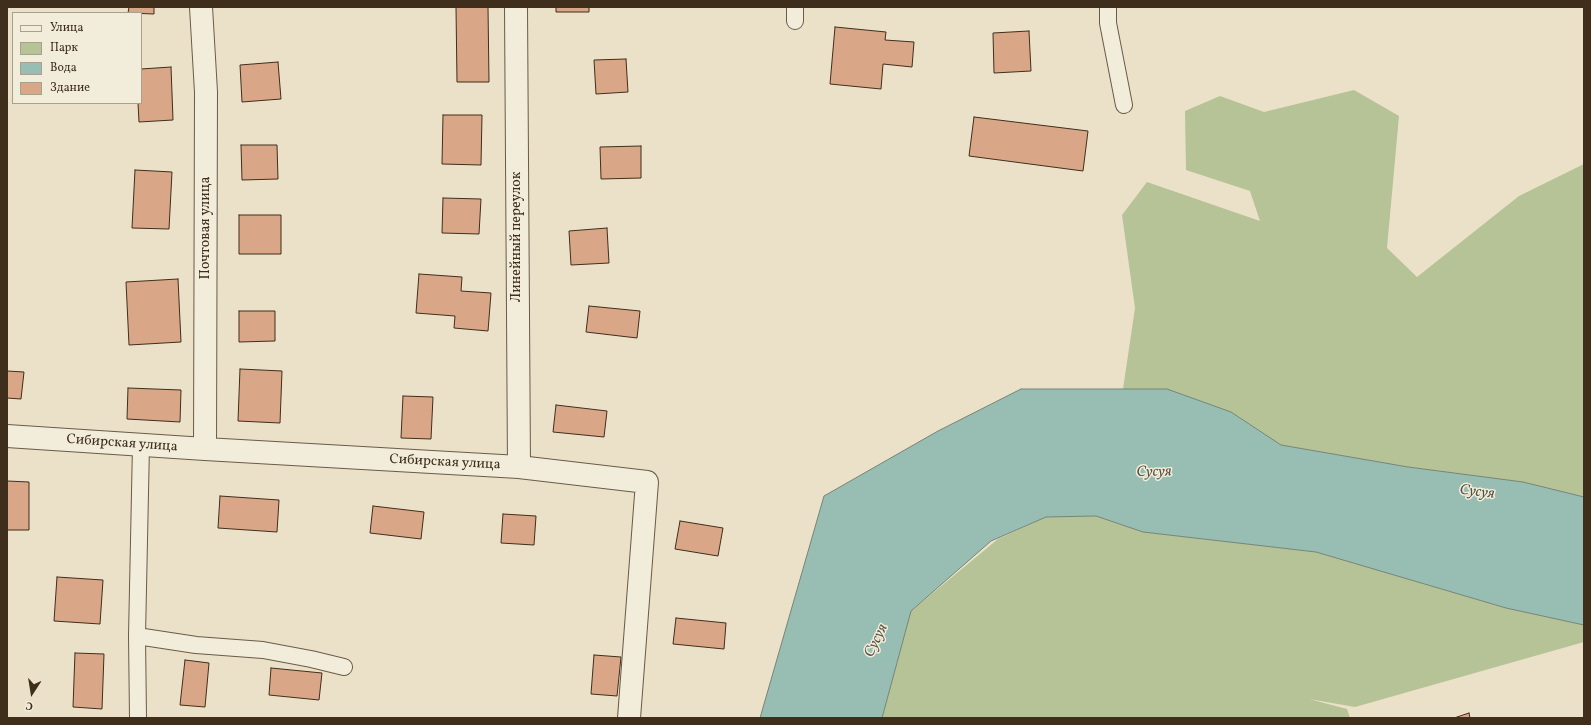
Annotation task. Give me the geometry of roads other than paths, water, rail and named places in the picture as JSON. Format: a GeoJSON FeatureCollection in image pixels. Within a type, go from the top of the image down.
{"type":"FeatureCollection","features":[{"type":"Feature","properties":{"kind":"street","name":"Почтовая улица"},"geometry":{"type":"LineString","coordinates":[[201,7],[206,92],[205,449]]}},
{"type":"Feature","properties":{"kind":"street","name":"Линейный переулок"},"geometry":{"type":"LineString","coordinates":[[516,7],[519,467]]}},
{"type":"Feature","properties":{"kind":"street","name":"Сибирская улица"},"geometry":{"type":"LineString","coordinates":[[7,436],[519,467],[647,482],[629,718]]}},
{"type":"Feature","properties":{"kind":"lane"},"geometry":{"type":"LineString","coordinates":[[1108,7],[1108,23],[1124,105]]}},
{"type":"Feature","properties":{"kind":"lane"},"geometry":{"type":"LineString","coordinates":[[138,718],[137,636],[141,445]]}},
{"type":"Feature","properties":{"kind":"lane"},"geometry":{"type":"LineString","coordinates":[[137,636],[196,645],[263,650],[344,667]]}},
{"type":"Feature","properties":{"kind":"water","name":"Сусуя"},"geometry":{"type":"Polygon","coordinates":[[[1021,389],[1167,389],[1231,412],[1281,445],[1408,467],[1523,482],[1584,497],[1584,625],[1506,608],[1316,552],[1143,532],[1096,516],[1046,517],[991,541],[911,611],[882,718],[760,718],[824,496],[938,431],[1021,389]]]}}]}
